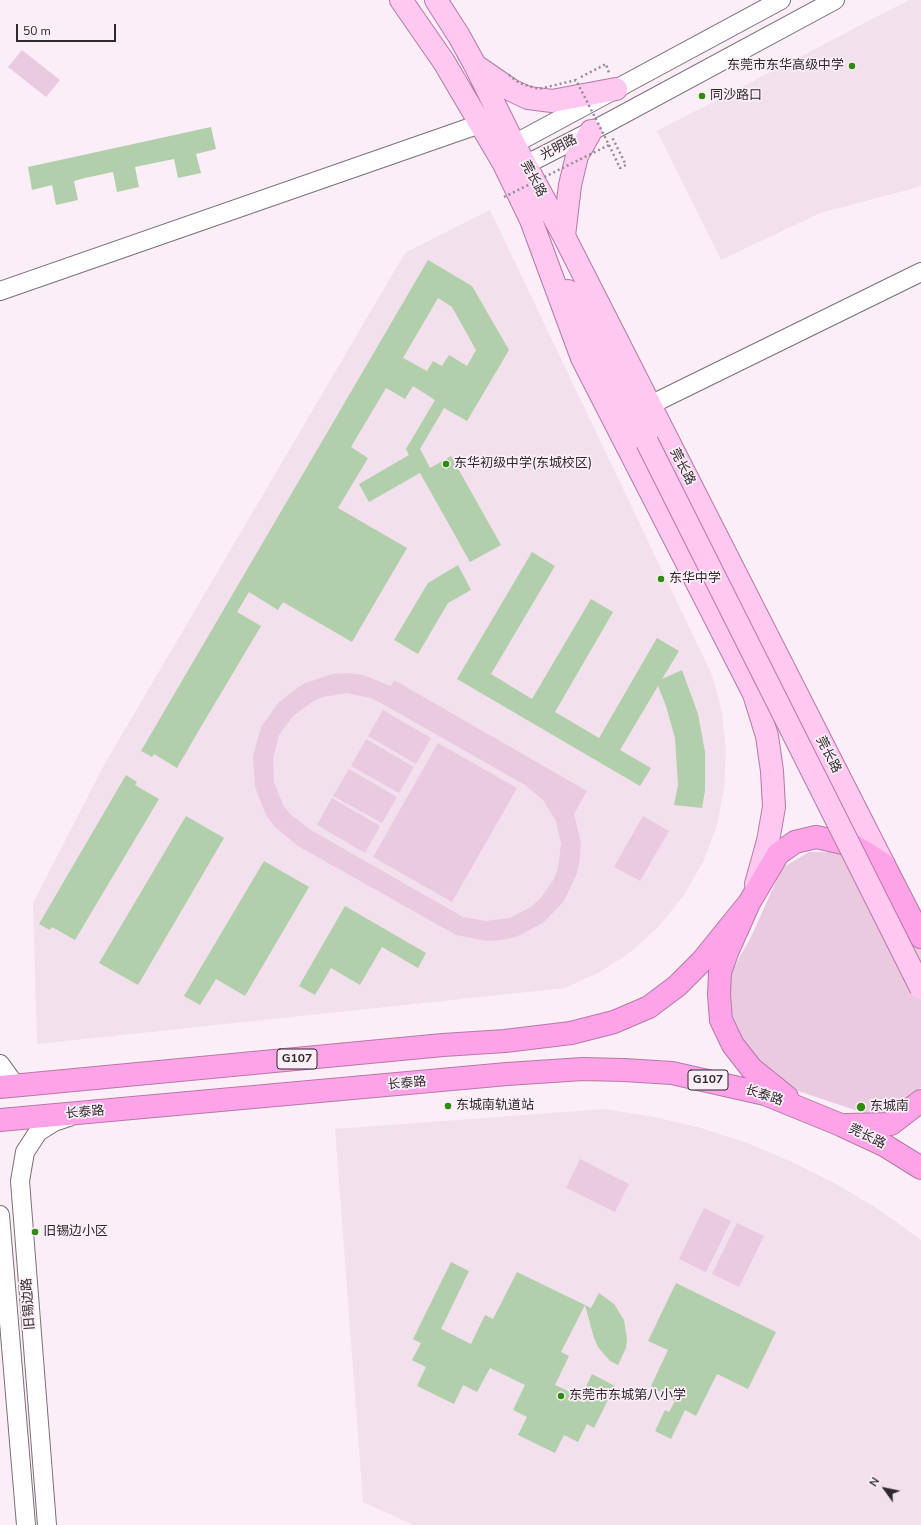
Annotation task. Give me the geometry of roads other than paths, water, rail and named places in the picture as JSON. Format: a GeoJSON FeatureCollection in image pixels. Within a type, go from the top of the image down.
{"type":"FeatureCollection","features":[{"type":"Feature","properties":{"kind":"highway","name":"G107"},"geometry":{"type":"LineString","coordinates":[[8,1086],[435,1046],[505,1041],[571,1033],[614,1022],[649,1007],[677,986],[702,961],[749,903],[778,854],[795,842],[816,837],[852,845],[884,865]]}},
{"type":"Feature","properties":{"kind":"highway","name":"莞长路"},"geometry":{"type":"LineString","coordinates":[[884,865],[921,937]]}},
{"type":"Feature","properties":{"kind":"highway"},"geometry":{"type":"LineString","coordinates":[[749,903],[720,972],[719,995],[721,1020],[733,1045],[751,1068],[774,1087],[809,1112]]}},
{"type":"Feature","properties":{"kind":"highway","name":"长泰路"},"geometry":{"type":"LineString","coordinates":[[0,1120],[507,1074],[583,1069],[672,1073],[766,1094],[809,1112]]}},
{"type":"Feature","properties":{"kind":"highway"},"geometry":{"type":"LineString","coordinates":[[841,1125],[891,1124],[921,1102]]}},
{"type":"Feature","properties":{"kind":"highway","name":"莞长路"},"geometry":{"type":"LineString","coordinates":[[809,1112],[884,1145],[921,1168]]}},
{"type":"Feature","properties":{"kind":"main road","name":"莞长路"},"geometry":{"type":"LineString","coordinates":[[401,0],[444,62],[504,164],[535,230],[576,305],[647,442],[921,988]]}},
{"type":"Feature","properties":{"kind":"main road","name":"莞长路"},"geometry":{"type":"LineString","coordinates":[[436,0],[459,36],[475,65],[514,144],[564,236],[884,865]]}},
{"type":"Feature","properties":{"kind":"main road"},"geometry":{"type":"LineString","coordinates":[[475,65],[511,90],[528,98],[552,101],[616,89]]}},
{"type":"Feature","properties":{"kind":"main road"},"geometry":{"type":"LineString","coordinates":[[564,236],[570,185],[577,156],[591,131]]}},
{"type":"Feature","properties":{"kind":"main road","name":"莞长路"},"geometry":{"type":"LineString","coordinates":[[535,230],[582,358],[754,694],[767,736],[772,771],[774,807],[762,866],[749,903]]}},
{"type":"Feature","properties":{"kind":"street","name":"光明路"},"geometry":{"type":"LineString","coordinates":[[514,144],[781,0]]}},
{"type":"Feature","properties":{"kind":"street","name":"光明路"},"geometry":{"type":"LineString","coordinates":[[504,164],[525,165],[835,0]]}},
{"type":"Feature","properties":{"kind":"street"},"geometry":{"type":"LineString","coordinates":[[0,291],[480,124]]}},
{"type":"Feature","properties":{"kind":"street"},"geometry":{"type":"LineString","coordinates":[[504,164],[514,144]]}},
{"type":"Feature","properties":{"kind":"street"},"geometry":{"type":"LineString","coordinates":[[650,405],[921,272]]}},
{"type":"Feature","properties":{"kind":"street"},"geometry":{"type":"LineString","coordinates":[[0,1064],[8,1086]]}},
{"type":"Feature","properties":{"kind":"street","name":"旧锡边路"},"geometry":{"type":"LineString","coordinates":[[47,1525],[20,1181],[25,1152],[38,1132],[54,1122],[78,1114]]}},
{"type":"Feature","properties":{"kind":"street","name":"旧锡边路"},"geometry":{"type":"LineString","coordinates":[[0,1215],[26,1525]]}},
{"type":"Feature","properties":{"kind":"place","name":"东莞市东华高级中学"},"geometry":{"type":"Point","coordinates":[852,66]}},
{"type":"Feature","properties":{"kind":"place","name":"同沙路口"},"geometry":{"type":"Point","coordinates":[702,96]}},
{"type":"Feature","properties":{"kind":"place","name":"东华初级中学(东城校区)"},"geometry":{"type":"Point","coordinates":[446,464]}},
{"type":"Feature","properties":{"kind":"place","name":"东华中学"},"geometry":{"type":"Point","coordinates":[661,579]}},
{"type":"Feature","properties":{"kind":"place","name":"东城南轨道站"},"geometry":{"type":"Point","coordinates":[448,1106]}},
{"type":"Feature","properties":{"kind":"place","name":"东城南"},"geometry":{"type":"Point","coordinates":[861,1107]}},
{"type":"Feature","properties":{"kind":"place","name":"旧锡边小区"},"geometry":{"type":"Point","coordinates":[35,1232]}},
{"type":"Feature","properties":{"kind":"place","name":"东莞市东城第八小学"},"geometry":{"type":"Point","coordinates":[561,1396]}}]}
